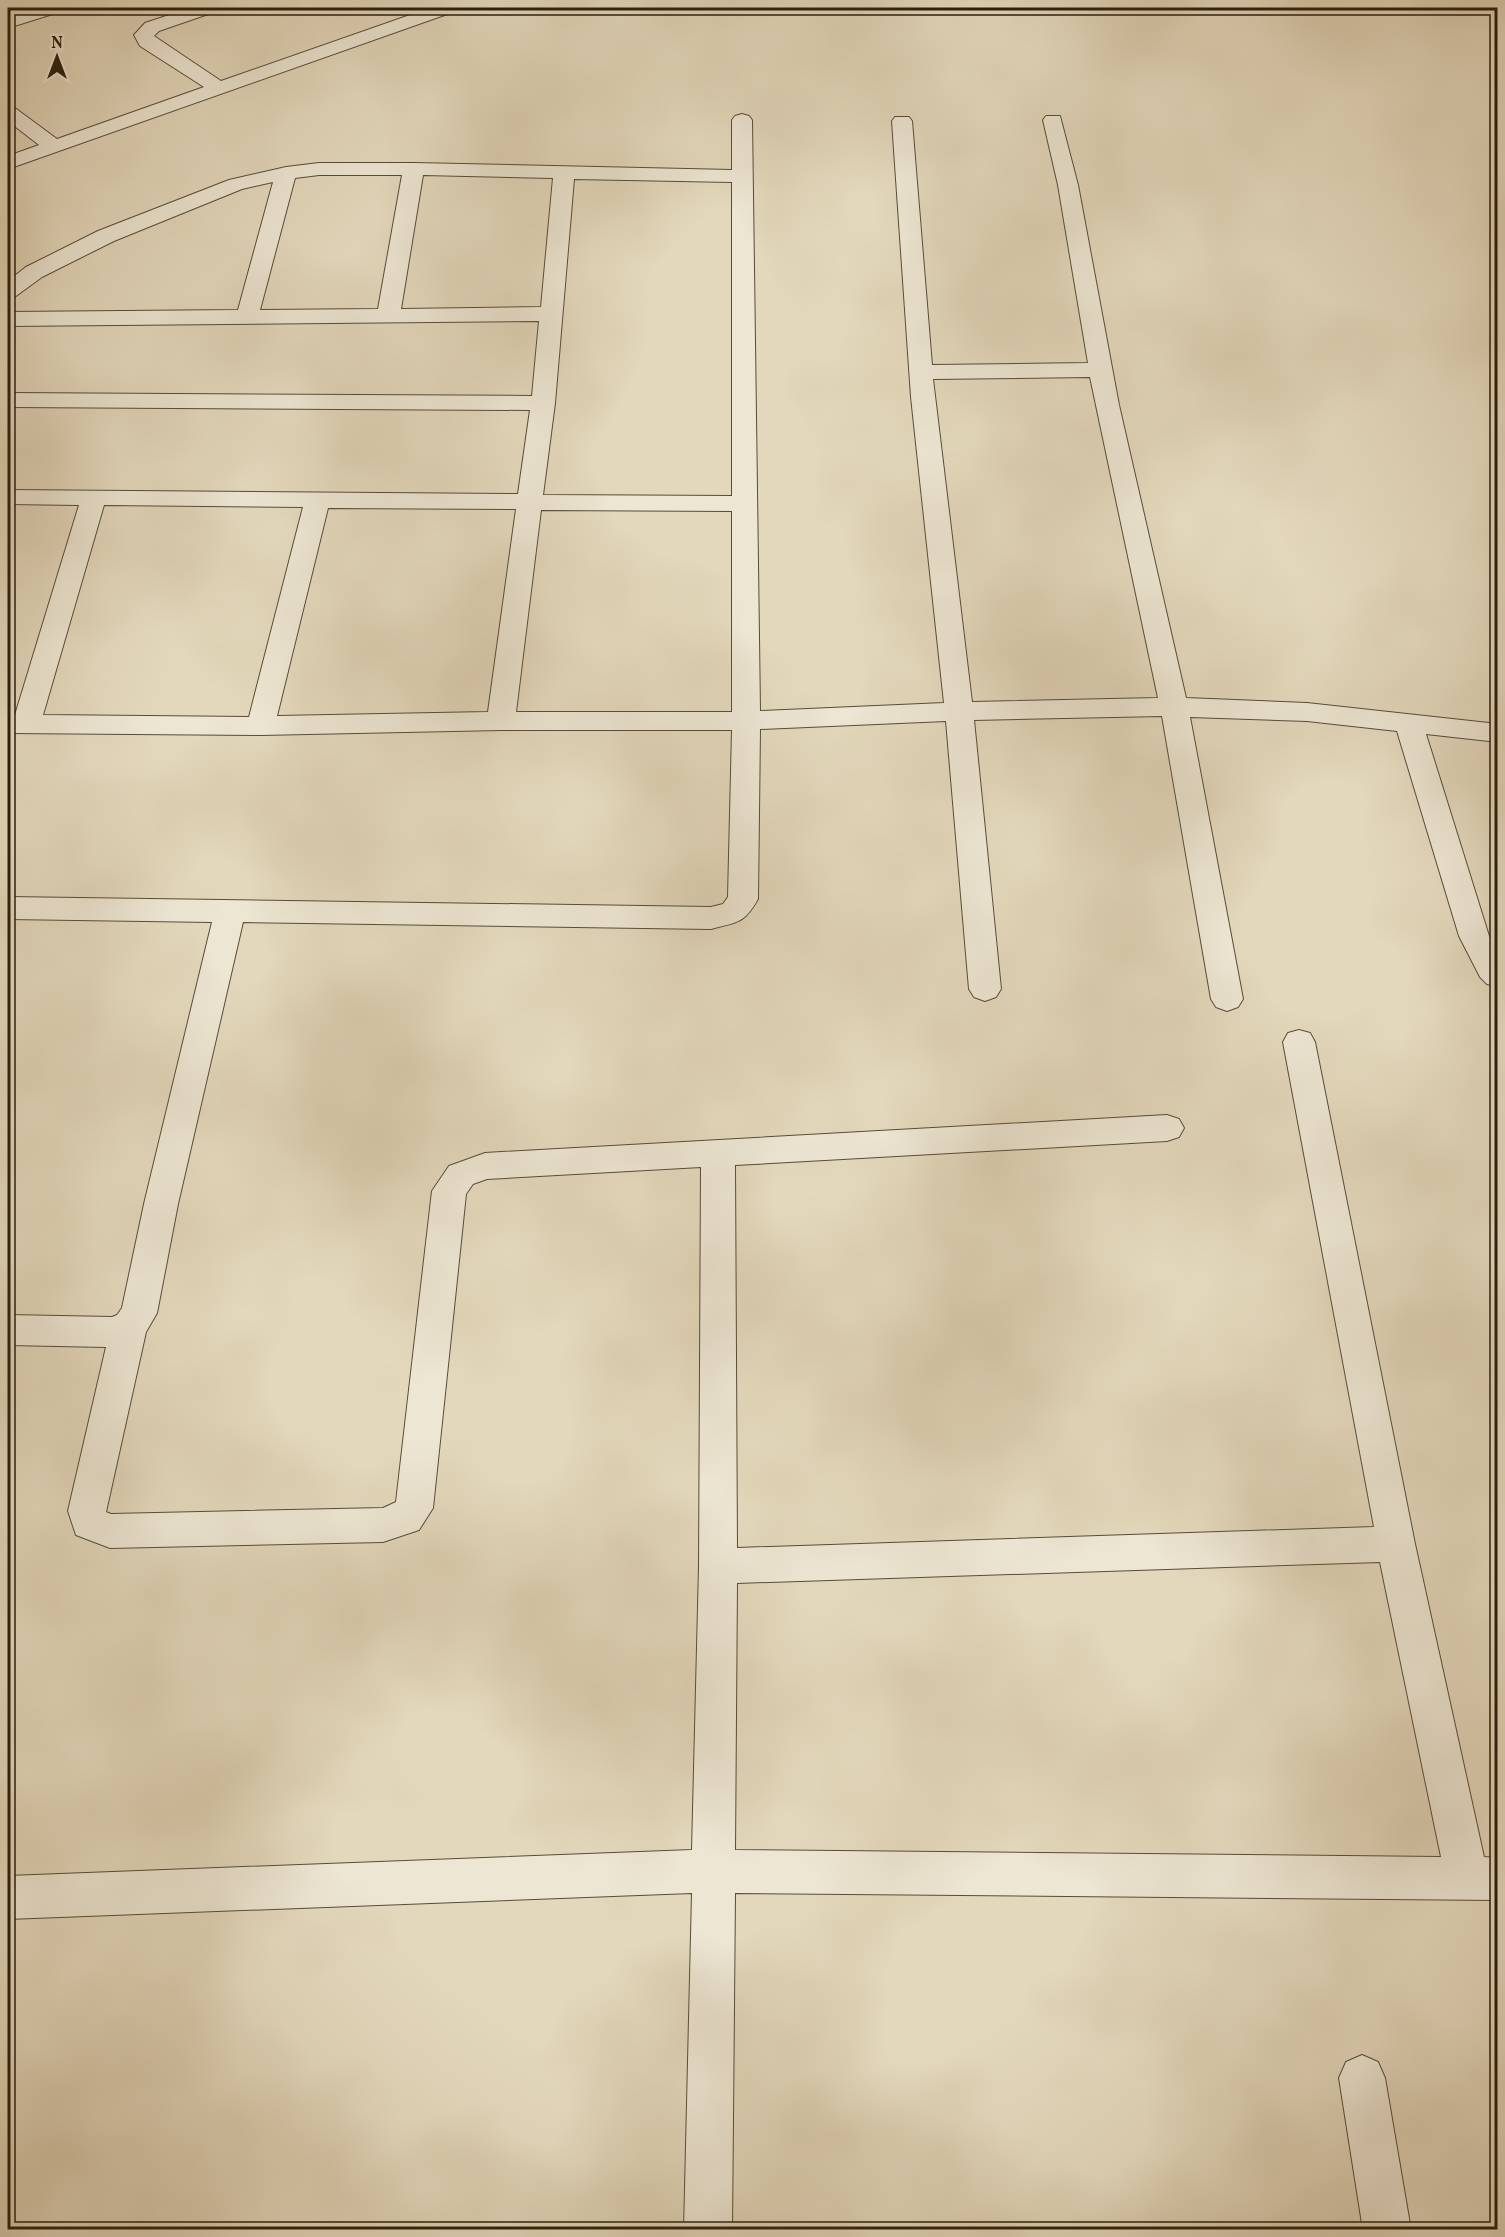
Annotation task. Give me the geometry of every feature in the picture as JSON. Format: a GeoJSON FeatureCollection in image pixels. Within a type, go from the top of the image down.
{"type":"FeatureCollection","features":[{"type":"Feature","properties":{"kind":"street"},"geometry":{"type":"LineString","coordinates":[[8,22],[52,8]]}},
{"type":"Feature","properties":{"kind":"street"},"geometry":{"type":"LineString","coordinates":[[207,8],[152,27],[144,35],[147,42],[217,87]]}},
{"type":"Feature","properties":{"kind":"street"},"geometry":{"type":"LineString","coordinates":[[8,163],[217,87],[446,8]]}},
{"type":"Feature","properties":{"kind":"street"},"geometry":{"type":"LineString","coordinates":[[8,112],[52,146]]}},
{"type":"Feature","properties":{"kind":"street"},"geometry":{"type":"LineString","coordinates":[[8,908],[711,918],[733,912],[743,899],[746,721],[742,120]]}},
{"type":"Feature","properties":{"kind":"street"},"geometry":{"type":"LineString","coordinates":[[1053,120],[1068,185],[1107,405],[1174,708],[1227,999]]}},
{"type":"Feature","properties":{"kind":"street"},"geometry":{"type":"LineString","coordinates":[[902,121],[921,372],[959,711],[986,989]]}},
{"type":"Feature","properties":{"kind":"street"},"geometry":{"type":"LineString","coordinates":[[8,291],[34,272],[106,236],[236,183],[286,172],[319,169],[414,169],[742,176]]}},
{"type":"Feature","properties":{"kind":"street"},"geometry":{"type":"LineString","coordinates":[[388,316],[414,169]]}},
{"type":"Feature","properties":{"kind":"street"},"geometry":{"type":"LineString","coordinates":[[247,318],[286,172]]}},
{"type":"Feature","properties":{"kind":"street"},"geometry":{"type":"LineString","coordinates":[[501,721],[532,502],[564,174]]}},
{"type":"Feature","properties":{"kind":"street"},"geometry":{"type":"LineString","coordinates":[[8,319],[551,314]]}},
{"type":"Feature","properties":{"kind":"street"},"geometry":{"type":"LineString","coordinates":[[921,372],[1101,370]]}},
{"type":"Feature","properties":{"kind":"street"},"geometry":{"type":"LineString","coordinates":[[8,400],[543,403]]}},
{"type":"Feature","properties":{"kind":"street"},"geometry":{"type":"LineString","coordinates":[[8,497],[744,504]]}},
{"type":"Feature","properties":{"kind":"street"},"geometry":{"type":"LineString","coordinates":[[94,497],[17,724],[261,726],[501,721],[746,721],[959,711],[1174,708],[1307,712],[1497,733]]}},
{"type":"Feature","properties":{"kind":"street"},"geometry":{"type":"LineString","coordinates":[[261,726],[318,499]]}},
{"type":"Feature","properties":{"kind":"street"},"geometry":{"type":"LineString","coordinates":[[1408,722],[1474,936],[1497,976]]}},
{"type":"Feature","properties":{"kind":"street"},"geometry":{"type":"LineString","coordinates":[[230,911],[164,1193],[139,1312],[129,1327],[87,1512],[90,1523],[110,1531],[383,1525],[405,1518],[414,1508],[449,1191],[461,1174],[484,1166],[1167,1128]]}},
{"type":"Feature","properties":{"kind":"street"},"geometry":{"type":"LineString","coordinates":[[8,1898],[712,1871],[1482,1878],[1396,1544],[1299,1042]]}},
{"type":"Feature","properties":{"kind":"street"},"geometry":{"type":"LineString","coordinates":[[708,2229],[718,1566],[718,1154]]}},
{"type":"Feature","properties":{"kind":"street"},"geometry":{"type":"LineString","coordinates":[[8,1330],[112,1332],[129,1327]]}},
{"type":"Feature","properties":{"kind":"street"},"geometry":{"type":"LineString","coordinates":[[718,1566],[1396,1544]]}},
{"type":"Feature","properties":{"kind":"street"},"geometry":{"type":"LineString","coordinates":[[1362,2078],[1387,2229]]}}]}
